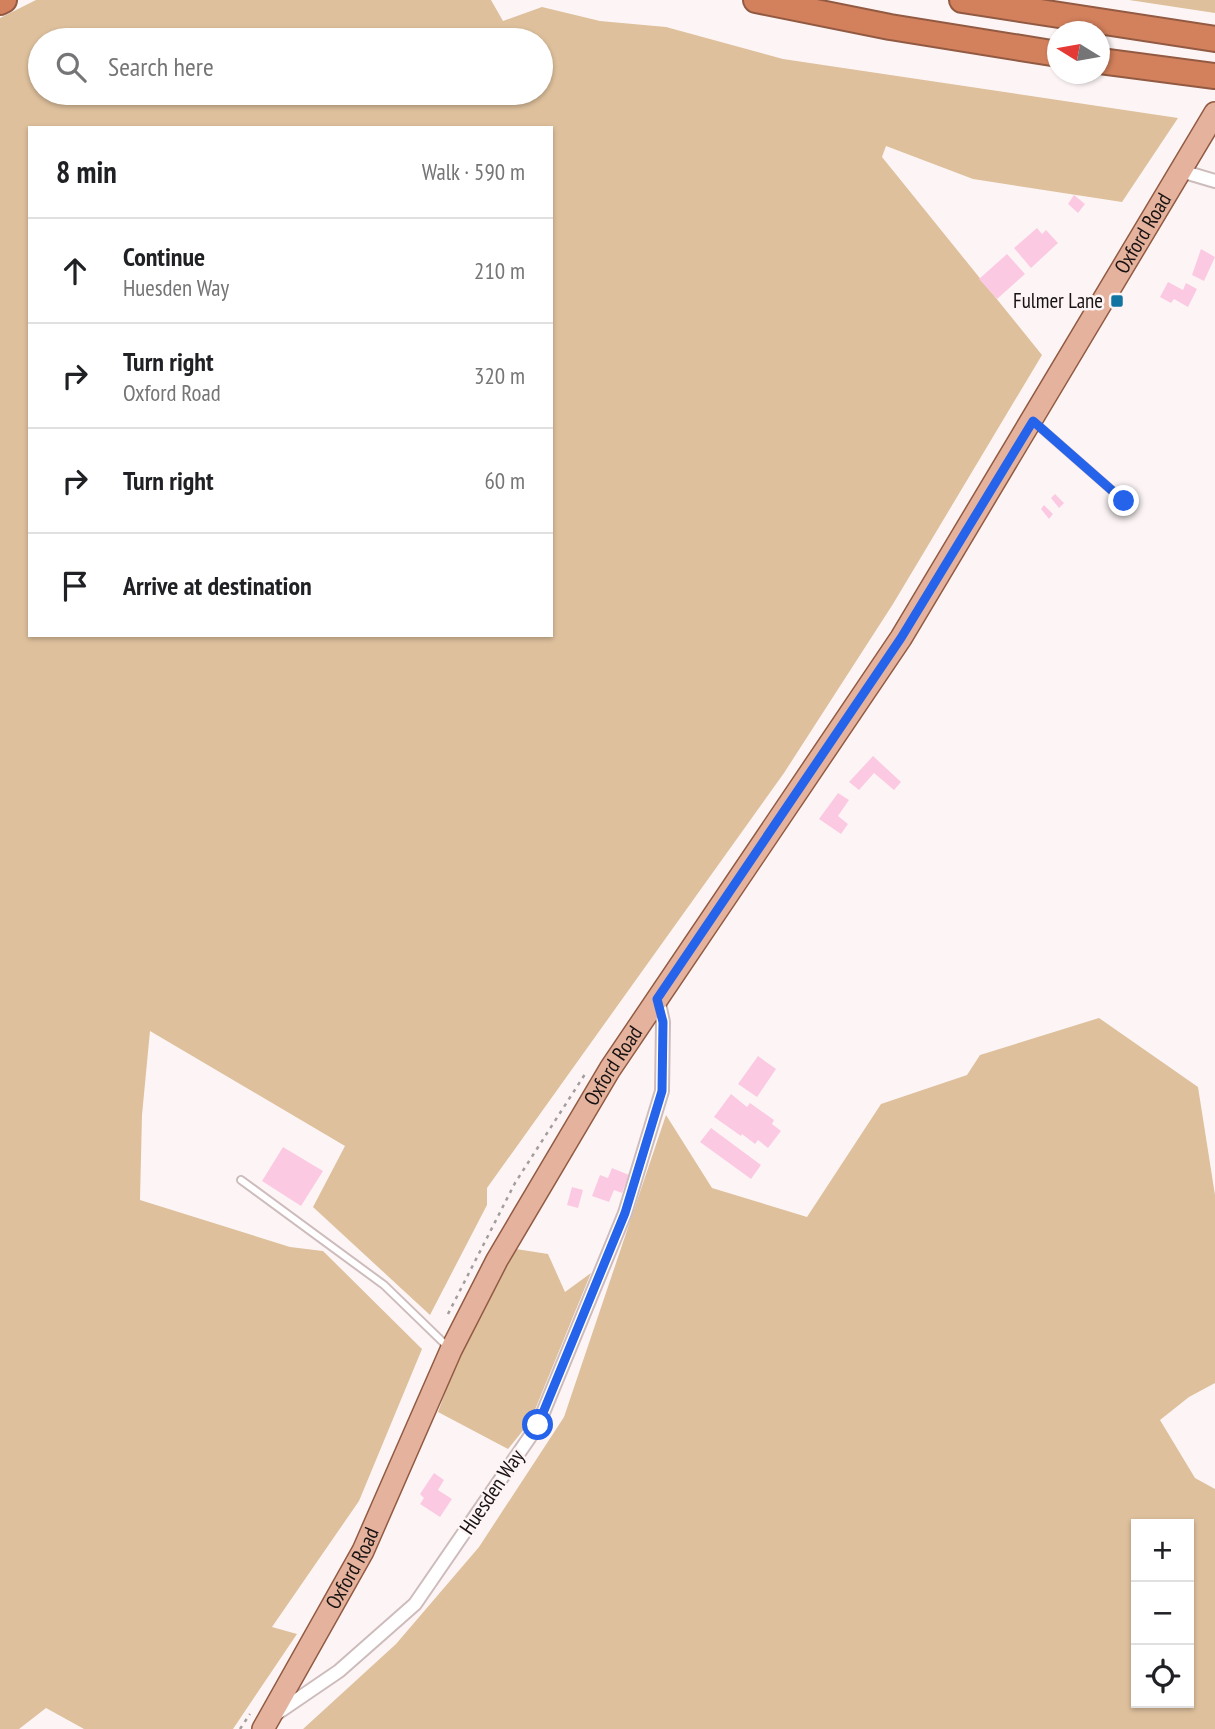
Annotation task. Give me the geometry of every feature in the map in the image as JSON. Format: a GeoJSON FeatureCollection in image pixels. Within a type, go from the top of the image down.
{"type":"FeatureCollection","features":[{"type":"Feature","properties":{"kind":"highway"},"geometry":{"type":"LineString","coordinates":[[756,0],[890,27],[1047,52]]}},
{"type":"Feature","properties":{"kind":"highway"},"geometry":{"type":"LineString","coordinates":[[962,0],[1215,39]]}},
{"type":"Feature","properties":{"kind":"highway"},"geometry":{"type":"LineString","coordinates":[[1110,62],[1215,76]]}},
{"type":"Feature","properties":{"kind":"main road","name":"Oxford Road"},"geometry":{"type":"LineString","coordinates":[[267,1723],[363,1551],[451,1350],[497,1260],[610,1069],[901,638],[1215,113]]}},
{"type":"Feature","properties":{"kind":"street"},"geometry":{"type":"LineString","coordinates":[[1181,171],[1215,181]]}},
{"type":"Feature","properties":{"kind":"street","name":"Huesden Way"},"geometry":{"type":"LineString","coordinates":[[267,1723],[339,1671],[415,1604],[538,1425],[625,1213],[662,1091],[663,1022],[657,999]]}},
{"type":"Feature","properties":{"kind":"lane"},"geometry":{"type":"LineString","coordinates":[[1033,421],[1124,501]]}},
{"type":"Feature","properties":{"kind":"lane"},"geometry":{"type":"LineString","coordinates":[[241,1180],[384,1285],[451,1350]]}},
{"type":"Feature","properties":{"kind":"shaded area"},"geometry":{"type":"Polygon","coordinates":[[[36,0],[491,0],[503,21],[542,7],[600,21],[666,27],[783,59],[1178,118],[1122,202],[973,179],[886,146],[882,157],[1042,355],[893,604],[784,773],[487,1188],[487,1205],[430,1315],[313,1207],[345,1146],[150,1031],[142,1115],[140,1200],[290,1247],[323,1251],[422,1349],[359,1501],[272,1627],[297,1634],[233,1729],[84,1729],[46,1708],[19,1729],[0,1729],[0,18],[36,0]]]}},
{"type":"Feature","properties":{"kind":"shaded area"},"geometry":{"type":"Polygon","coordinates":[[[1129,0],[1215,0],[1215,13],[1129,0]]]}},
{"type":"Feature","properties":{"kind":"shaded area"},"geometry":{"type":"Polygon","coordinates":[[[1099,1018],[1198,1087],[1215,1195],[1215,1383],[1189,1397],[1160,1420],[1195,1478],[1215,1489],[1215,1729],[303,1729],[396,1644],[479,1547],[564,1417],[666,1115],[712,1188],[807,1217],[881,1104],[967,1075],[980,1055],[1099,1018]]]}},
{"type":"Feature","properties":{"kind":"shaded area"},"geometry":{"type":"Polygon","coordinates":[[[516,1249],[548,1254],[565,1292],[591,1273],[530,1422],[508,1449],[438,1412],[465,1339],[516,1249]]]}},
{"type":"Feature","properties":{"kind":"building"},"geometry":{"type":"Polygon","coordinates":[[[1074,195],[1085,204],[1078,213],[1068,204],[1074,195]]]}},
{"type":"Feature","properties":{"kind":"building"},"geometry":{"type":"Polygon","coordinates":[[[1037,228],[1042,234],[1046,230],[1058,243],[1031,268],[1014,248],[1037,228]]]}},
{"type":"Feature","properties":{"kind":"building"},"geometry":{"type":"Polygon","coordinates":[[[1201,249],[1215,257],[1204,281],[1192,275],[1201,249]]]}},
{"type":"Feature","properties":{"kind":"building"},"geometry":{"type":"Polygon","coordinates":[[[1007,254],[1025,274],[997,299],[979,279],[1007,254]]]}},
{"type":"Feature","properties":{"kind":"building"},"geometry":{"type":"Polygon","coordinates":[[[1168,282],[1183,290],[1186,283],[1197,289],[1188,307],[1174,299],[1171,303],[1160,297],[1168,282]]]}},
{"type":"Feature","properties":{"kind":"building"},"geometry":{"type":"Polygon","coordinates":[[[1055,494],[1064,503],[1059,508],[1051,498],[1055,494]]]}},
{"type":"Feature","properties":{"kind":"building"},"geometry":{"type":"Polygon","coordinates":[[[1044,505],[1053,514],[1049,519],[1041,509],[1044,505]]]}},
{"type":"Feature","properties":{"kind":"building"},"geometry":{"type":"Polygon","coordinates":[[[873,756],[901,782],[894,790],[874,773],[859,790],[849,782],[873,756]]]}},
{"type":"Feature","properties":{"kind":"building"},"geometry":{"type":"Polygon","coordinates":[[[838,793],[849,800],[838,816],[848,824],[841,834],[819,819],[838,793]]]}},
{"type":"Feature","properties":{"kind":"building"},"geometry":{"type":"Polygon","coordinates":[[[758,1056],[776,1069],[757,1097],[738,1084],[758,1056]]]}},
{"type":"Feature","properties":{"kind":"building"},"geometry":{"type":"Polygon","coordinates":[[[731,1094],[747,1107],[750,1103],[774,1120],[772,1124],[781,1131],[768,1148],[758,1140],[755,1144],[742,1134],[741,1136],[714,1117],[731,1094]]]}},
{"type":"Feature","properties":{"kind":"building"},"geometry":{"type":"Polygon","coordinates":[[[711,1128],[761,1165],[751,1179],[700,1142],[711,1128]]]}},
{"type":"Feature","properties":{"kind":"building"},"geometry":{"type":"Polygon","coordinates":[[[283,1147],[323,1171],[301,1206],[262,1181],[283,1147]]]}},
{"type":"Feature","properties":{"kind":"building"},"geometry":{"type":"Polygon","coordinates":[[[612,1168],[629,1175],[622,1193],[614,1190],[609,1202],[592,1196],[600,1175],[608,1178],[612,1168]]]}},
{"type":"Feature","properties":{"kind":"building"},"geometry":{"type":"Polygon","coordinates":[[[572,1187],[583,1190],[578,1208],[567,1205],[572,1187]]]}},
{"type":"Feature","properties":{"kind":"building"},"geometry":{"type":"Polygon","coordinates":[[[434,1473],[444,1480],[438,1490],[452,1499],[440,1517],[420,1504],[424,1498],[420,1494],[434,1473]]]}},
{"type":"Feature","properties":{"kind":"place","name":"Fulmer Lane"},"geometry":{"type":"Point","coordinates":[1117,301]}},
{"type":"Feature","properties":{"kind":"route"},"geometry":{"type":"LineString","coordinates":[[538,1425],[625,1213],[662,1091],[663,1022],[657,999],[901,638],[1033,421],[1124,501]]}}]}
